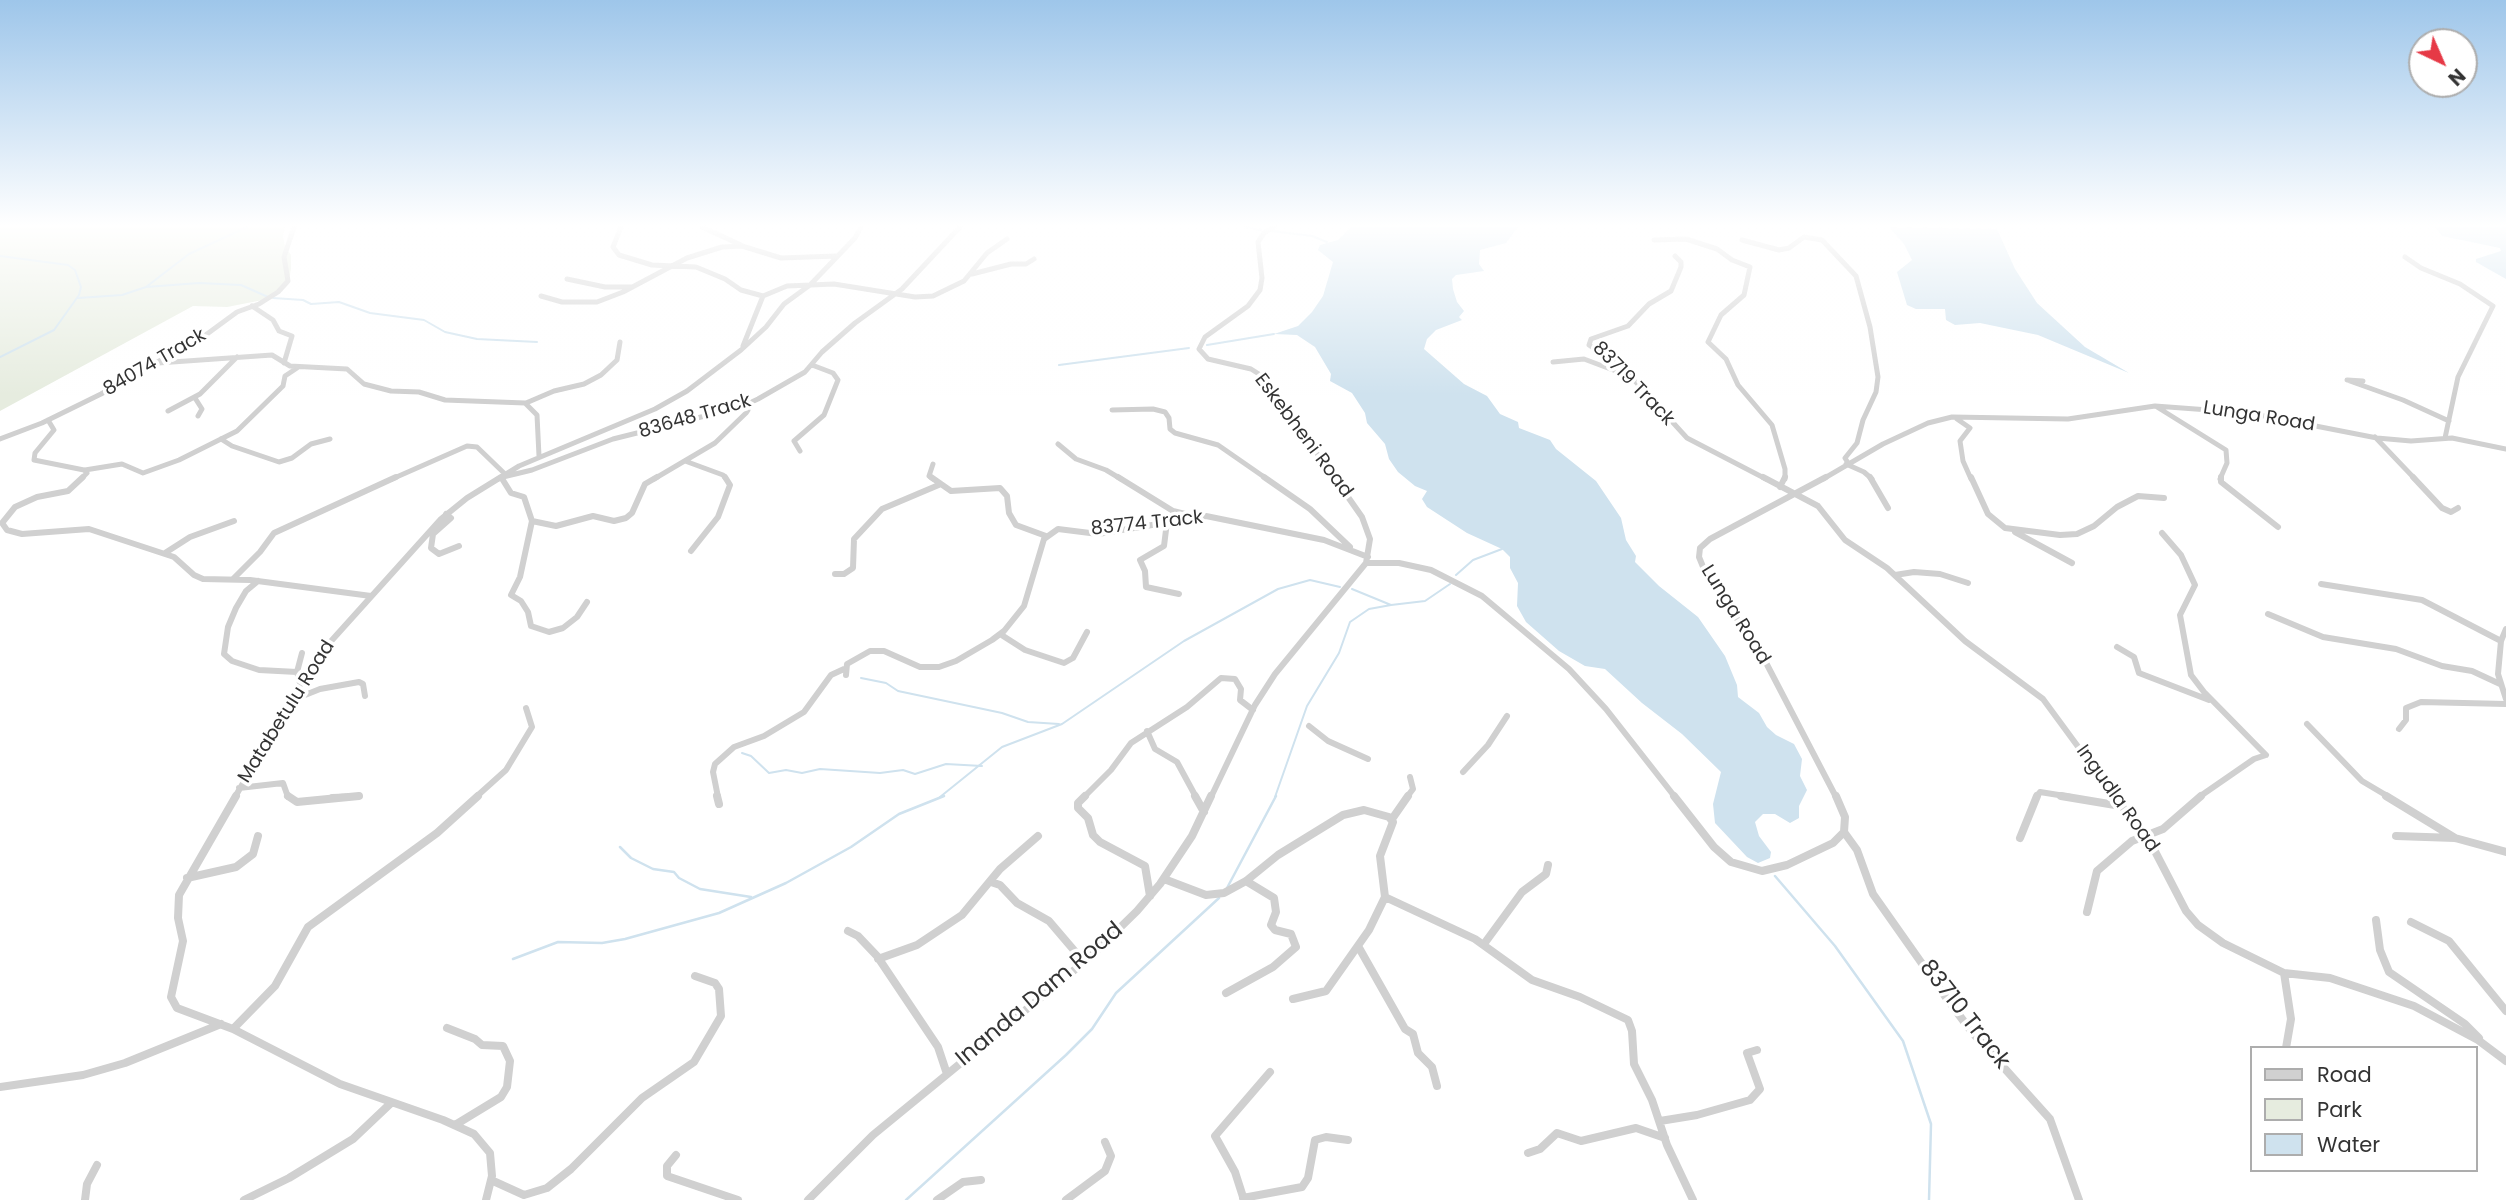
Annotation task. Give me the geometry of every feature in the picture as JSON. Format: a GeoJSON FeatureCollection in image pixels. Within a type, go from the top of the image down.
{"type":"FeatureCollection","features":[{"type":"Feature","properties":{"kind":"street","name":"84074 Track"},"geometry":{"type":"LineString","coordinates":[[0,439],[48,420],[158,363],[237,312],[268,299],[286,283]]}},
{"type":"Feature","properties":{"kind":"street"},"geometry":{"type":"LineString","coordinates":[[590,283],[608,287],[632,286]]}},
{"type":"Feature","properties":{"kind":"street"},"geometry":{"type":"LineString","coordinates":[[541,296],[562,302],[590,303],[638,283]]}},
{"type":"Feature","properties":{"kind":"street"},"geometry":{"type":"LineString","coordinates":[[731,283],[741,290],[763,296]]}},
{"type":"Feature","properties":{"kind":"street","name":"83648 Track"},"geometry":{"type":"LineString","coordinates":[[501,477],[542,466],[613,439],[661,429],[745,405],[800,376],[855,323],[907,283]]}},
{"type":"Feature","properties":{"kind":"street"},"geometry":{"type":"LineString","coordinates":[[741,350],[763,296],[774,289],[842,284],[915,297],[933,296],[959,283]]}},
{"type":"Feature","properties":{"kind":"street","name":"Eskebheni Road"},"geometry":{"type":"LineString","coordinates":[[1261,283],[1260,290],[1248,306],[1205,337],[1199,349],[1208,359],[1251,369],[1262,376],[1354,504],[1367,527],[1368,556]]}},
{"type":"Feature","properties":{"kind":"street","name":"83719 Track"},"geometry":{"type":"LineString","coordinates":[[1674,283],[1671,291],[1649,304],[1628,326],[1589,340],[1590,345],[1631,376],[1687,438],[1794,495]]}},
{"type":"Feature","properties":{"kind":"street"},"geometry":{"type":"LineString","coordinates":[[1747,283],[1744,295],[1721,315],[1708,342],[1726,359],[1738,385],[1772,425],[1785,469],[1785,479],[1780,487]]}},
{"type":"Feature","properties":{"kind":"street"},"geometry":{"type":"LineString","coordinates":[[1858,283],[1870,327],[1878,377],[1877,392],[1863,420],[1857,443],[1845,458],[1846,463],[1860,469],[1874,481],[1888,508]]}},
{"type":"Feature","properties":{"kind":"street"},"geometry":{"type":"LineString","coordinates":[[2445,438],[2458,377],[2493,306],[2458,283]]}},
{"type":"Feature","properties":{"kind":"street","name":"Matabetulu Road"},"geometry":{"type":"LineString","coordinates":[[486,1200],[491,1180],[490,1153],[474,1134],[340,1084],[233,1029],[182,1012],[173,1004],[171,997],[183,941],[177,908],[179,895],[300,683],[332,637],[446,514],[501,477],[539,456],[678,397],[741,350],[766,327],[784,304],[810,285]]}},
{"type":"Feature","properties":{"kind":"street"},"geometry":{"type":"LineString","coordinates":[[253,306],[273,320],[279,331],[292,336],[284,363]]}},
{"type":"Feature","properties":{"kind":"street"},"geometry":{"type":"LineString","coordinates":[[158,363],[272,355],[284,363],[298,367],[343,368],[364,384],[391,391],[419,392],[445,400],[526,403],[554,391],[584,384],[601,375],[617,360],[620,342]]}},
{"type":"Feature","properties":{"kind":"street"},"geometry":{"type":"LineString","coordinates":[[168,411],[195,398],[237,358]]}},
{"type":"Feature","properties":{"kind":"street"},"geometry":{"type":"LineString","coordinates":[[1553,362],[1584,359],[1631,376]]}},
{"type":"Feature","properties":{"kind":"street"},"geometry":{"type":"LineString","coordinates":[[800,451],[794,441],[828,409],[830,395],[838,380],[833,373],[812,365]]}},
{"type":"Feature","properties":{"kind":"street"},"geometry":{"type":"LineString","coordinates":[[48,420],[54,430],[35,453],[34,460],[85,470],[115,463],[125,465],[136,472],[146,472],[170,465],[235,433],[284,384],[285,376],[298,367]]}},
{"type":"Feature","properties":{"kind":"street"},"geometry":{"type":"LineString","coordinates":[[2363,381],[2347,380],[2449,421]]}},
{"type":"Feature","properties":{"kind":"street"},"geometry":{"type":"LineString","coordinates":[[195,398],[202,409],[198,416]]}},
{"type":"Feature","properties":{"kind":"street"},"geometry":{"type":"LineString","coordinates":[[526,403],[538,417],[539,456]]}},
{"type":"Feature","properties":{"kind":"street"},"geometry":{"type":"LineString","coordinates":[[532,521],[556,526],[593,516],[609,521],[622,520],[632,513],[645,484],[726,434],[747,411],[745,405]]}},
{"type":"Feature","properties":{"kind":"street"},"geometry":{"type":"LineString","coordinates":[[2155,406],[2220,444],[2227,456],[2221,482],[2278,527]]}},
{"type":"Feature","properties":{"kind":"street","name":"Lunga Road"},"geometry":{"type":"LineString","coordinates":[[1844,832],[1845,817],[1820,763],[1762,655],[1706,574],[1699,557],[1700,548],[1710,539],[1911,430],[1952,418],[2078,418],[2155,406],[2249,413],[2375,437],[2411,441],[2445,438],[2506,449]]}},
{"type":"Feature","properties":{"kind":"street"},"geometry":{"type":"LineString","coordinates":[[1112,410],[1153,409],[1165,412],[1169,418],[1170,429],[1175,433],[1218,445],[1310,509],[1354,551]]}},
{"type":"Feature","properties":{"kind":"street"},"geometry":{"type":"LineString","coordinates":[[1952,418],[1970,425],[1960,441],[1964,461],[1988,514],[1996,523],[2071,563]]}},
{"type":"Feature","properties":{"kind":"street"},"geometry":{"type":"LineString","coordinates":[[2375,437],[2442,508],[2451,512],[2458,508]]}},
{"type":"Feature","properties":{"kind":"street"},"geometry":{"type":"LineString","coordinates":[[221,439],[232,446],[279,462],[292,458],[311,444],[330,439]]}},
{"type":"Feature","properties":{"kind":"street"},"geometry":{"type":"LineString","coordinates":[[1058,444],[1076,459],[1111,472],[1173,511],[1195,517]]}},
{"type":"Feature","properties":{"kind":"street"},"geometry":{"type":"LineString","coordinates":[[234,579],[274,533],[467,446],[477,447],[512,493],[524,497],[532,521],[520,577],[511,595],[520,601],[528,612],[531,626],[541,631],[563,628],[578,617],[587,602]]}},
{"type":"Feature","properties":{"kind":"street"},"geometry":{"type":"LineString","coordinates":[[685,461],[719,473],[727,478],[730,485],[718,517],[691,551]]}},
{"type":"Feature","properties":{"kind":"street"},"geometry":{"type":"LineString","coordinates":[[719,804],[713,772],[715,764],[723,755],[797,717],[811,705],[831,675],[845,672],[851,661],[874,650],[884,651],[920,667],[939,667],[956,661],[1000,634],[1024,606],[1035,576],[1038,553],[1046,536],[1016,525],[1009,513],[1007,496],[1000,488],[957,492],[929,476],[933,464]]}},
{"type":"Feature","properties":{"kind":"street"},"geometry":{"type":"LineString","coordinates":[[85,470],[86,474],[68,491],[37,497],[15,507],[3,520],[4,528],[22,534],[64,528],[89,529],[174,557],[199,578],[258,581],[371,596]]}},
{"type":"Feature","properties":{"kind":"street"},"geometry":{"type":"LineString","coordinates":[[835,574],[844,574],[853,568],[853,539],[882,509],[941,484]]}},
{"type":"Feature","properties":{"kind":"street","name":"Ingudla Road"},"geometry":{"type":"LineString","coordinates":[[1794,495],[1818,506],[1845,540],[1895,575],[1972,647],[2043,699],[2121,806],[2146,834],[2181,902],[2198,925],[2223,943],[2284,973],[2330,978],[2414,1006],[2487,1046],[2506,1061]]}},
{"type":"Feature","properties":{"kind":"street"},"geometry":{"type":"LineString","coordinates":[[2009,529],[2060,535],[2077,534],[2094,526],[2118,507],[2138,496],[2164,498]]}},
{"type":"Feature","properties":{"kind":"street"},"geometry":{"type":"LineString","coordinates":[[446,514],[451,518],[433,534],[430,540],[431,548],[442,554],[459,546]]}},
{"type":"Feature","properties":{"kind":"street","name":"83774 Track"},"geometry":{"type":"LineString","coordinates":[[1046,536],[1058,529],[1098,534],[1195,517],[1245,522],[1324,540],[1368,556]]}},
{"type":"Feature","properties":{"kind":"street"},"geometry":{"type":"LineString","coordinates":[[165,553],[190,537],[234,522]]}},
{"type":"Feature","properties":{"kind":"street"},"geometry":{"type":"LineString","coordinates":[[1167,522],[1164,546],[1140,560],[1145,571],[1146,587],[1179,594]]}},
{"type":"Feature","properties":{"kind":"street"},"geometry":{"type":"LineString","coordinates":[[2087,912],[2097,871],[2115,853],[2146,834],[2163,828],[2212,786],[2254,759],[2266,755],[2195,683],[2188,669],[2180,622],[2182,608],[2194,585],[2181,555],[2162,533]]}},
{"type":"Feature","properties":{"kind":"street"},"geometry":{"type":"LineString","coordinates":[[1368,556],[1448,577],[1482,596],[1512,619],[1569,670],[1606,709],[1706,838],[1731,862],[1752,870],[1773,869],[1816,853],[1833,844],[1844,832]]}},
{"type":"Feature","properties":{"kind":"street","name":"Inanda Dam Road"},"geometry":{"type":"LineString","coordinates":[[808,1200],[873,1135],[1084,962],[1150,896],[1164,879],[1204,812],[1253,709],[1275,674],[1368,556]]}},
{"type":"Feature","properties":{"kind":"street"},"geometry":{"type":"LineString","coordinates":[[1895,575],[1921,572],[1953,577],[1968,583]]}},
{"type":"Feature","properties":{"kind":"street"},"geometry":{"type":"LineString","coordinates":[[258,581],[246,591],[236,608],[228,627],[223,652],[232,661],[245,666],[273,673],[297,672]]}},
{"type":"Feature","properties":{"kind":"street"},"geometry":{"type":"LineString","coordinates":[[2321,584],[2422,600],[2501,641]]}},
{"type":"Feature","properties":{"kind":"street"},"geometry":{"type":"LineString","coordinates":[[2268,614],[2323,637],[2396,649],[2442,666],[2472,670],[2500,684]]}},
{"type":"Feature","properties":{"kind":"street"},"geometry":{"type":"LineString","coordinates":[[2399,729],[2406,720],[2406,708],[2421,702],[2506,701],[2498,674],[2501,641],[2506,630]]}},
{"type":"Feature","properties":{"kind":"street"},"geometry":{"type":"LineString","coordinates":[[1000,634],[1022,648],[1064,663],[1073,658],[1087,632]]}},
{"type":"Feature","properties":{"kind":"street"},"geometry":{"type":"LineString","coordinates":[[2117,647],[2134,657],[2138,673],[2214,702]]}},
{"type":"Feature","properties":{"kind":"street"},"geometry":{"type":"LineString","coordinates":[[300,683],[297,672],[302,653]]}},
{"type":"Feature","properties":{"kind":"street"},"geometry":{"type":"LineString","coordinates":[[1150,896],[1145,866],[1100,842],[1093,835],[1088,818],[1077,806],[1111,770],[1131,743],[1178,714],[1225,676],[1237,681],[1241,689],[1240,700],[1253,709]]}},
{"type":"Feature","properties":{"kind":"street"},"geometry":{"type":"LineString","coordinates":[[289,702],[320,689],[359,682],[363,684],[365,696]]}},
{"type":"Feature","properties":{"kind":"street"},"geometry":{"type":"LineString","coordinates":[[233,1029],[275,986],[308,927],[437,833],[506,769],[532,727],[526,708]]}},
{"type":"Feature","properties":{"kind":"street"},"geometry":{"type":"LineString","coordinates":[[1463,772],[1481,754],[1507,716]]}},
{"type":"Feature","properties":{"kind":"street"},"geometry":{"type":"LineString","coordinates":[[2307,724],[2362,781],[2455,838]]}},
{"type":"Feature","properties":{"kind":"street"},"geometry":{"type":"LineString","coordinates":[[1309,726],[1328,741],[1368,759]]}},
{"type":"Feature","properties":{"kind":"street"},"geometry":{"type":"LineString","coordinates":[[1147,731],[1155,749],[1177,762],[1204,812]]}},
{"type":"Feature","properties":{"kind":"street"},"geometry":{"type":"LineString","coordinates":[[1293,999],[1326,990],[1358,946],[1385,897],[1380,856],[1392,819],[1413,789],[1414,783],[1410,777]]}},
{"type":"Feature","properties":{"kind":"street"},"geometry":{"type":"LineString","coordinates":[[239,788],[283,783],[289,799],[298,803],[359,796]]}},
{"type":"Feature","properties":{"kind":"street"},"geometry":{"type":"LineString","coordinates":[[2020,838],[2033,801],[2040,792],[2121,806]]}},
{"type":"Feature","properties":{"kind":"street"},"geometry":{"type":"LineString","coordinates":[[1164,879],[1211,896],[1224,894],[1246,881],[1278,855],[1351,812],[1375,811],[1392,819]]}},
{"type":"Feature","properties":{"kind":"street","name":"83710 Track"},"geometry":{"type":"LineString","coordinates":[[1844,832],[1857,850],[1873,894],[1942,992],[1971,1031],[2050,1119],[2079,1200]]}},
{"type":"Feature","properties":{"kind":"street"},"geometry":{"type":"LineString","coordinates":[[187,878],[236,867],[253,853],[258,836]]}},
{"type":"Feature","properties":{"kind":"street"},"geometry":{"type":"LineString","coordinates":[[878,959],[917,945],[949,925],[971,907],[976,895],[991,882],[1000,869],[1038,836]]}},
{"type":"Feature","properties":{"kind":"street"},"geometry":{"type":"LineString","coordinates":[[2396,836],[2455,838],[2506,852]]}},
{"type":"Feature","properties":{"kind":"street"},"geometry":{"type":"LineString","coordinates":[[1484,944],[1522,892],[1546,874],[1548,865]]}},
{"type":"Feature","properties":{"kind":"street"},"geometry":{"type":"LineString","coordinates":[[1226,993],[1272,967],[1296,947],[1291,934],[1275,930],[1271,925],[1276,912],[1274,898],[1246,881]]}},
{"type":"Feature","properties":{"kind":"street"},"geometry":{"type":"LineString","coordinates":[[991,882],[1000,885],[1017,903],[1049,921],[1084,962]]}},
{"type":"Feature","properties":{"kind":"street"},"geometry":{"type":"LineString","coordinates":[[1385,897],[1484,944],[1532,980],[1580,996],[1628,1020],[1632,1031],[1634,1064],[1693,1200]]}},
{"type":"Feature","properties":{"kind":"street"},"geometry":{"type":"LineString","coordinates":[[2376,920],[2380,950],[2389,972],[2465,1024],[2487,1046]]}},
{"type":"Feature","properties":{"kind":"street"},"geometry":{"type":"LineString","coordinates":[[2412,922],[2449,941],[2506,1011]]}},
{"type":"Feature","properties":{"kind":"street"},"geometry":{"type":"LineString","coordinates":[[848,931],[858,936],[878,959],[938,1047],[947,1074]]}},
{"type":"Feature","properties":{"kind":"street"},"geometry":{"type":"LineString","coordinates":[[1358,946],[1405,1029],[1413,1034],[1419,1053],[1432,1067],[1437,1086]]}},
{"type":"Feature","properties":{"kind":"street"},"geometry":{"type":"LineString","coordinates":[[2284,973],[2291,1019],[2286,1046]]}},
{"type":"Feature","properties":{"kind":"street"},"geometry":{"type":"LineString","coordinates":[[491,1180],[524,1195],[547,1188],[642,1098],[694,1062],[721,1016],[719,989],[715,983],[695,976]]}},
{"type":"Feature","properties":{"kind":"street"},"geometry":{"type":"LineString","coordinates":[[0,1087],[83,1075],[164,1048],[221,1024]]}},
{"type":"Feature","properties":{"kind":"street"},"geometry":{"type":"LineString","coordinates":[[447,1028],[475,1038],[482,1045],[502,1046],[510,1061],[507,1087],[501,1097],[455,1125]]}},
{"type":"Feature","properties":{"kind":"street"},"geometry":{"type":"LineString","coordinates":[[1660,1121],[1740,1105],[1756,1096],[1760,1089],[1746,1055],[1748,1051],[1757,1050]]}},
{"type":"Feature","properties":{"kind":"street"},"geometry":{"type":"LineString","coordinates":[[1270,1072],[1252,1097],[1215,1136],[1235,1172],[1243,1199],[1302,1187],[1308,1178],[1315,1140],[1326,1137],[1348,1140]]}},
{"type":"Feature","properties":{"kind":"street"},"geometry":{"type":"LineString","coordinates":[[244,1200],[289,1178],[353,1139],[391,1103]]}},
{"type":"Feature","properties":{"kind":"street"},"geometry":{"type":"LineString","coordinates":[[1528,1153],[1541,1149],[1557,1133],[1581,1141],[1636,1128],[1665,1138]]}},
{"type":"Feature","properties":{"kind":"street"},"geometry":{"type":"LineString","coordinates":[[1066,1200],[1105,1171],[1111,1162],[1105,1142]]}},
{"type":"Feature","properties":{"kind":"street"},"geometry":{"type":"LineString","coordinates":[[676,1155],[667,1166],[667,1175],[738,1200]]}},
{"type":"Feature","properties":{"kind":"street"},"geometry":{"type":"LineString","coordinates":[[85,1200],[87,1184],[97,1166]]}},
{"type":"Feature","properties":{"kind":"street"},"geometry":{"type":"LineString","coordinates":[[937,1200],[963,1182],[981,1180]]}},
{"type":"Feature","properties":{"kind":"green space"},"geometry":{"type":"Polygon","coordinates":[[[0,283],[285,283],[268,299],[227,307],[193,306],[0,411],[0,283]]]}},
{"type":"Feature","properties":{"kind":"water"},"geometry":{"type":"Polygon","coordinates":[[[1327,283],[1452,283],[1457,302],[1464,311],[1459,317],[1462,320],[1436,330],[1427,339],[1424,349],[1464,384],[1487,396],[1500,414],[1518,422],[1519,428],[1550,440],[1556,449],[1596,481],[1621,518],[1626,540],[1636,556],[1635,562],[1659,586],[1698,617],[1725,656],[1737,685],[1738,697],[1759,713],[1767,727],[1776,735],[1794,744],[1802,759],[1800,776],[1807,790],[1799,806],[1799,818],[1790,823],[1775,814],[1763,814],[1755,822],[1759,836],[1771,852],[1770,858],[1758,863],[1747,857],[1715,823],[1713,804],[1721,772],[1682,734],[1642,703],[1605,669],[1585,666],[1559,651],[1526,622],[1517,606],[1518,583],[1510,568],[1510,557],[1502,549],[1467,533],[1427,507],[1422,499],[1427,491],[1415,486],[1398,472],[1389,459],[1385,444],[1367,423],[1365,413],[1352,393],[1330,381],[1331,374],[1315,347],[1297,335],[1274,334],[1298,326],[1323,296],[1327,283]]]}},
{"type":"Feature","properties":{"kind":"water"},"geometry":{"type":"Polygon","coordinates":[[[1900,283],[2024,283],[2037,303],[2085,347],[2129,373],[2038,335],[1980,323],[1955,325],[1946,320],[1945,309],[1916,309],[1907,305],[1900,283]]]}},
{"type":"Feature","properties":{"kind":"waterway"},"geometry":{"type":"LineString","coordinates":[[0,357],[54,330],[79,295],[80,283]]}},
{"type":"Feature","properties":{"kind":"waterway"},"geometry":{"type":"LineString","coordinates":[[146,287],[151,283]]}},
{"type":"Feature","properties":{"kind":"waterway"},"geometry":{"type":"LineString","coordinates":[[146,287],[199,283],[241,285],[268,297]]}},
{"type":"Feature","properties":{"kind":"waterway"},"geometry":{"type":"LineString","coordinates":[[78,298],[122,295],[146,287]]}},
{"type":"Feature","properties":{"kind":"waterway"},"geometry":{"type":"LineString","coordinates":[[273,298],[303,300],[311,304],[339,302],[370,313],[424,320],[445,332],[477,339],[537,342]]}},
{"type":"Feature","properties":{"kind":"waterway"},"geometry":{"type":"LineString","coordinates":[[1207,345],[1274,334]]}},
{"type":"Feature","properties":{"kind":"waterway"},"geometry":{"type":"LineString","coordinates":[[1059,365],[1189,348]]}},
{"type":"Feature","properties":{"kind":"waterway"},"geometry":{"type":"LineString","coordinates":[[1456,575],[1473,560],[1502,549]]}},
{"type":"Feature","properties":{"kind":"waterway"},"geometry":{"type":"LineString","coordinates":[[979,766],[1002,747],[1062,724],[1184,641],[1278,589],[1310,580],[1340,587]]}},
{"type":"Feature","properties":{"kind":"waterway"},"geometry":{"type":"LineString","coordinates":[[1391,605],[1425,601],[1450,584]]}},
{"type":"Feature","properties":{"kind":"waterway"},"geometry":{"type":"LineString","coordinates":[[1352,589],[1391,605]]}},
{"type":"Feature","properties":{"kind":"waterway"},"geometry":{"type":"LineString","coordinates":[[1275,797],[1307,706],[1339,653],[1350,622],[1369,609],[1391,605]]}},
{"type":"Feature","properties":{"kind":"waterway"},"geometry":{"type":"LineString","coordinates":[[861,678],[886,683],[898,691],[1002,713],[1028,722],[1059,724]]}},
{"type":"Feature","properties":{"kind":"waterway"},"geometry":{"type":"LineString","coordinates":[[742,753],[751,756],[769,773],[786,770],[802,773],[820,769],[880,773],[903,770],[915,774],[946,764],[979,766]]}},
{"type":"Feature","properties":{"kind":"waterway"},"geometry":{"type":"LineString","coordinates":[[940,797],[979,766]]}},
{"type":"Feature","properties":{"kind":"waterway"},"geometry":{"type":"LineString","coordinates":[[513,959],[558,942],[602,943],[625,939],[719,913],[786,883],[851,847],[899,814],[944,796]]}},
{"type":"Feature","properties":{"kind":"waterway"},"geometry":{"type":"LineString","coordinates":[[1227,888],[1276,796]]}},
{"type":"Feature","properties":{"kind":"waterway"},"geometry":{"type":"LineString","coordinates":[[620,847],[631,858],[653,869],[674,872],[679,878],[700,889],[751,897]]}},
{"type":"Feature","properties":{"kind":"waterway"},"geometry":{"type":"LineString","coordinates":[[1775,876],[1835,946],[1903,1041],[1931,1124],[1929,1200]]}},
{"type":"Feature","properties":{"kind":"waterway"},"geometry":{"type":"LineString","coordinates":[[906,1200],[1066,1055],[1092,1029],[1116,993],[1219,898]]}}]}
